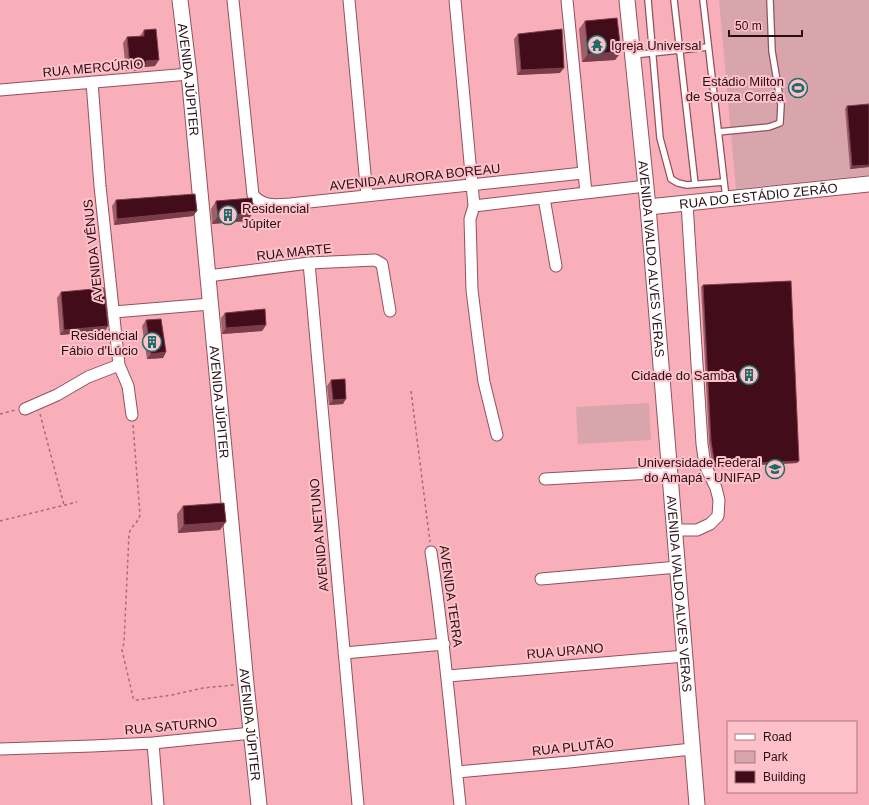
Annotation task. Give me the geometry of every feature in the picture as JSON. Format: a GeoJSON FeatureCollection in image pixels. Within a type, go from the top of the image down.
{"type":"FeatureCollection","features":[{"type":"Feature","properties":{"kind":"street","name":"AVENIDA JÚPITER"},"geometry":{"type":"LineString","coordinates":[[180,0],[189,74],[246,684],[259,805]]}},
{"type":"Feature","properties":{"kind":"street","name":"AVENIDA AURORA BOREAU"},"geometry":{"type":"LineString","coordinates":[[233,0],[254,195],[262,202],[276,205],[583,173]]}},
{"type":"Feature","properties":{"kind":"street"},"geometry":{"type":"LineString","coordinates":[[349,0],[366,196]]}},
{"type":"Feature","properties":{"kind":"street"},"geometry":{"type":"LineString","coordinates":[[455,0],[474,206],[470,219],[472,290],[484,382],[497,435]]}},
{"type":"Feature","properties":{"kind":"street"},"geometry":{"type":"LineString","coordinates":[[567,0],[586,194]]}},
{"type":"Feature","properties":{"kind":"street","name":"AVENIDA IVALDO ALVES VERAS"},"geometry":{"type":"LineString","coordinates":[[627,0],[648,207],[697,805]]}},
{"type":"Feature","properties":{"kind":"street","name":"RUA MERCÚRIO"},"geometry":{"type":"LineString","coordinates":[[0,90],[189,74]]}},
{"type":"Feature","properties":{"kind":"street","name":"AVENIDA VÊNUS"},"geometry":{"type":"LineString","coordinates":[[92,82],[100,186],[119,365],[128,386],[132,415]]}},
{"type":"Feature","properties":{"kind":"street","name":"RUA DO ESTÁDIO ZERÃO"},"geometry":{"type":"LineString","coordinates":[[648,207],[869,184]]}},
{"type":"Feature","properties":{"kind":"street"},"geometry":{"type":"LineString","coordinates":[[474,206],[646,186]]}},
{"type":"Feature","properties":{"kind":"street"},"geometry":{"type":"LineString","coordinates":[[544,198],[556,266]]}},
{"type":"Feature","properties":{"kind":"street"},"geometry":{"type":"LineString","coordinates":[[674,530],[698,530],[704,528],[718,516],[719,510],[716,488],[705,465],[702,444],[687,203]]}},
{"type":"Feature","properties":{"kind":"street","name":"RUA MARTE"},"geometry":{"type":"LineString","coordinates":[[208,276],[308,263],[379,261],[382,264],[390,311]]}},
{"type":"Feature","properties":{"kind":"street","name":"AVENIDA NETUNO"},"geometry":{"type":"LineString","coordinates":[[308,263],[358,805]]}},
{"type":"Feature","properties":{"kind":"street"},"geometry":{"type":"LineString","coordinates":[[114,312],[210,304]]}},
{"type":"Feature","properties":{"kind":"street"},"geometry":{"type":"LineString","coordinates":[[30,407],[57,395],[88,376],[119,365]]}},
{"type":"Feature","properties":{"kind":"street"},"geometry":{"type":"LineString","coordinates":[[545,479],[670,472]]}},
{"type":"Feature","properties":{"kind":"street","name":"AVENIDA TERRA"},"geometry":{"type":"LineString","coordinates":[[431,552],[448,676],[460,805]]}},
{"type":"Feature","properties":{"kind":"street"},"geometry":{"type":"LineString","coordinates":[[541,579],[678,567]]}},
{"type":"Feature","properties":{"kind":"street"},"geometry":{"type":"LineString","coordinates":[[344,654],[444,644]]}},
{"type":"Feature","properties":{"kind":"street","name":"RUA URANO"},"geometry":{"type":"LineString","coordinates":[[448,676],[685,656]]}},
{"type":"Feature","properties":{"kind":"street","name":"RUA SATURNO"},"geometry":{"type":"LineString","coordinates":[[0,749],[153,743],[252,733]]}},
{"type":"Feature","properties":{"kind":"street"},"geometry":{"type":"LineString","coordinates":[[153,743],[158,805]]}},
{"type":"Feature","properties":{"kind":"street","name":"RUA PLUTÃO"},"geometry":{"type":"LineString","coordinates":[[456,772],[692,749]]}},
{"type":"Feature","properties":{"kind":"lane"},"geometry":{"type":"LineString","coordinates":[[648,0],[660,138],[671,179],[678,183],[687,185],[724,182]]}},
{"type":"Feature","properties":{"kind":"lane"},"geometry":{"type":"LineString","coordinates":[[674,0],[695,184]]}},
{"type":"Feature","properties":{"kind":"lane"},"geometry":{"type":"LineString","coordinates":[[703,0],[726,199]]}},
{"type":"Feature","properties":{"kind":"lane"},"geometry":{"type":"LineString","coordinates":[[718,132],[769,127],[780,123],[781,105],[772,51],[770,0]]}},
{"type":"Feature","properties":{"kind":"lane"},"geometry":{"type":"LineString","coordinates":[[633,55],[708,47]]}},
{"type":"Feature","properties":{"kind":"path","name":"AVENIDA TERRA"},"geometry":{"type":"LineString","coordinates":[[411,391],[431,552]]}},
{"type":"Feature","properties":{"kind":"path"},"geometry":{"type":"LineString","coordinates":[[0,414],[30,407],[64,505]]}},
{"type":"Feature","properties":{"kind":"path"},"geometry":{"type":"LineString","coordinates":[[132,415],[140,515],[137,523],[130,530],[129,534],[124,642],[122,650],[134,700],[172,695],[203,688],[246,684]]}},
{"type":"Feature","properties":{"kind":"path"},"geometry":{"type":"LineString","coordinates":[[0,521],[77,502]]}},
{"type":"Feature","properties":{"kind":"green space","name":"Estádio Milton de Souza Corrêa"},"geometry":{"type":"Polygon","coordinates":[[[719,0],[869,0],[869,175],[736,189],[719,0]]]}},
{"type":"Feature","properties":{"kind":"green space"},"geometry":{"type":"Polygon","coordinates":[[[649,403],[651,440],[578,444],[576,407],[649,403]]]}},
{"type":"Feature","properties":{"kind":"building","name":"Igreja Universal"},"geometry":{"type":"Polygon","coordinates":[[[617,18],[621,52],[588,54],[585,21],[617,18]]]}},
{"type":"Feature","properties":{"kind":"building"},"geometry":{"type":"Polygon","coordinates":[[[156,29],[159,60],[146,61],[146,64],[130,66],[127,37],[144,36],[144,30],[156,29]]]}},
{"type":"Feature","properties":{"kind":"building"},"geometry":{"type":"Polygon","coordinates":[[[562,29],[564,68],[521,70],[518,34],[562,29]]]}},
{"type":"Feature","properties":{"kind":"building"},"geometry":{"type":"Polygon","coordinates":[[[869,104],[869,165],[852,166],[847,106],[869,104]]]}},
{"type":"Feature","properties":{"kind":"building"},"geometry":{"type":"Polygon","coordinates":[[[195,194],[197,211],[117,219],[116,200],[195,194]]]}},
{"type":"Feature","properties":{"kind":"building"},"geometry":{"type":"Polygon","coordinates":[[[252,198],[253,213],[218,216],[216,201],[252,198]]]}},
{"type":"Feature","properties":{"kind":"building","name":"Cidade do Samba"},"geometry":{"type":"Polygon","coordinates":[[[791,281],[799,461],[716,465],[711,441],[703,285],[791,281]]]}},
{"type":"Feature","properties":{"kind":"building"},"geometry":{"type":"Polygon","coordinates":[[[104,288],[108,326],[64,330],[61,292],[104,288]]]}},
{"type":"Feature","properties":{"kind":"building"},"geometry":{"type":"Polygon","coordinates":[[[265,309],[266,325],[226,328],[225,313],[265,309]]]}},
{"type":"Feature","properties":{"kind":"building"},"geometry":{"type":"Polygon","coordinates":[[[161,319],[166,352],[151,354],[146,320],[161,319]]]}},
{"type":"Feature","properties":{"kind":"building"},"geometry":{"type":"Polygon","coordinates":[[[345,379],[346,399],[333,400],[331,380],[345,379]]]}},
{"type":"Feature","properties":{"kind":"building"},"geometry":{"type":"Polygon","coordinates":[[[224,503],[226,522],[184,525],[183,506],[224,503]]]}},
{"type":"Feature","properties":{"kind":"place","name":"Igreja Universal"},"geometry":{"type":"Point","coordinates":[597,45]}},
{"type":"Feature","properties":{"kind":"place","name":"Estádio Milton de Souza Corrêa"},"geometry":{"type":"Point","coordinates":[798,88]}},
{"type":"Feature","properties":{"kind":"place","name":"Residencial Júpiter"},"geometry":{"type":"Point","coordinates":[228,215]}},
{"type":"Feature","properties":{"kind":"place","name":"Residencial Fábio d'Lúcio"},"geometry":{"type":"Point","coordinates":[152,342]}},
{"type":"Feature","properties":{"kind":"place","name":"Cidade do Samba"},"geometry":{"type":"Point","coordinates":[749,375]}},
{"type":"Feature","properties":{"kind":"place","name":"Universidade Federal do Amapá - UNIFAP"},"geometry":{"type":"Point","coordinates":[775,469]}}]}
